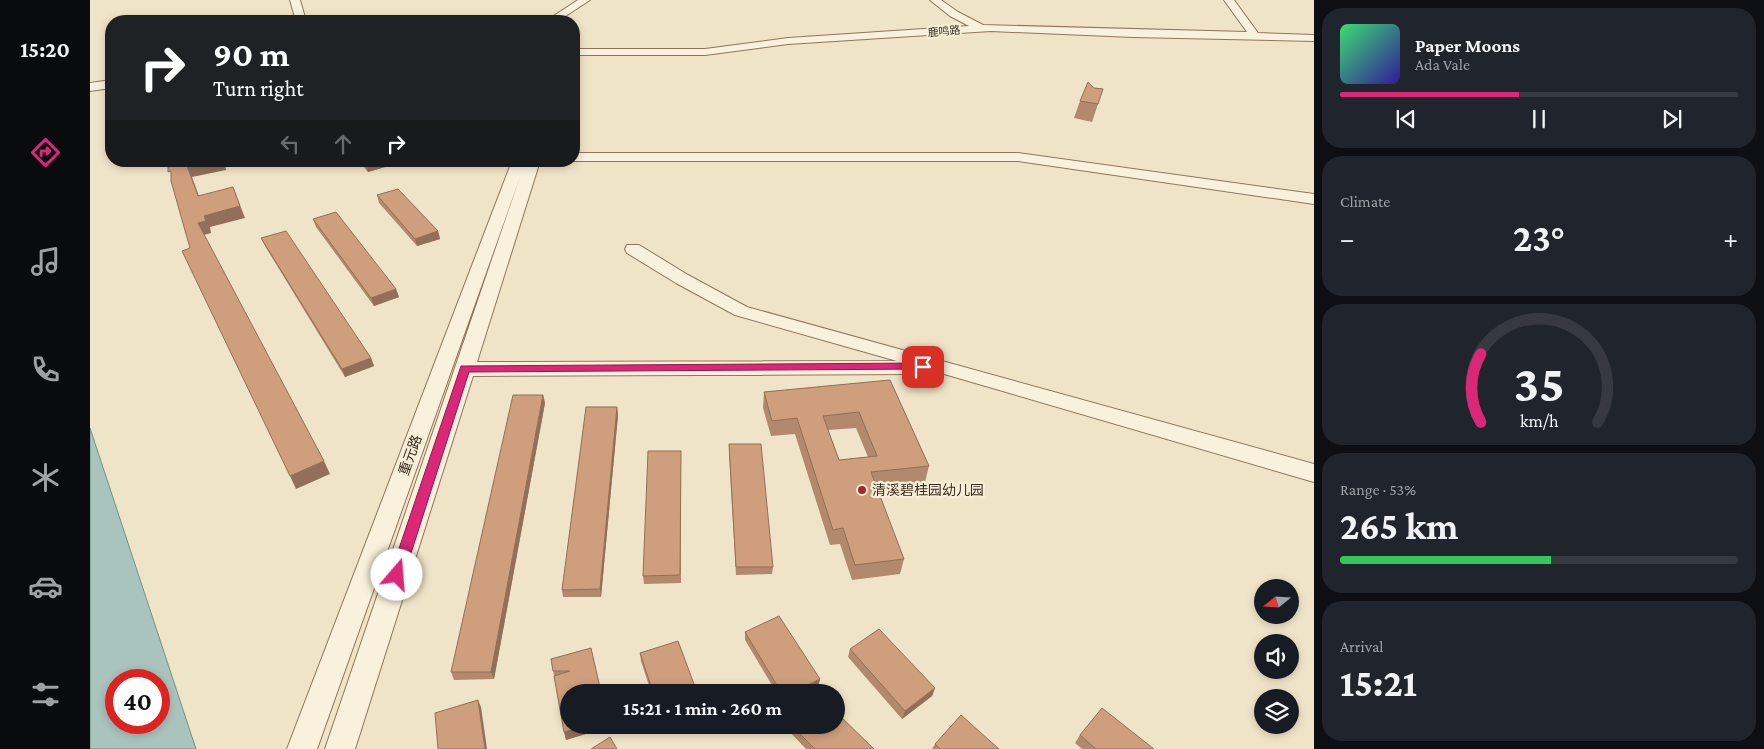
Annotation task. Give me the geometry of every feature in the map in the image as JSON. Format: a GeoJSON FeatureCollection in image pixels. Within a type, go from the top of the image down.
{"type":"FeatureCollection","features":[{"type":"Feature","properties":{"kind":"street"},"geometry":{"type":"LineString","coordinates":[[295,0],[299,15]]}},
{"type":"Feature","properties":{"kind":"street"},"geometry":{"type":"LineString","coordinates":[[561,15],[585,0]]}},
{"type":"Feature","properties":{"kind":"street"},"geometry":{"type":"LineString","coordinates":[[935,0],[954,14],[980,28]]}},
{"type":"Feature","properties":{"kind":"street"},"geometry":{"type":"LineString","coordinates":[[1229,0],[1254,35]]}},
{"type":"Feature","properties":{"kind":"street","name":"鹿鸣路"},"geometry":{"type":"LineString","coordinates":[[580,52],[705,52],[788,41],[980,28],[1314,38]]}},
{"type":"Feature","properties":{"kind":"street"},"geometry":{"type":"LineString","coordinates":[[90,78],[105,76]]}},
{"type":"Feature","properties":{"kind":"street"},"geometry":{"type":"LineString","coordinates":[[90,88],[105,85]]}},
{"type":"Feature","properties":{"kind":"street"},"geometry":{"type":"LineString","coordinates":[[580,157],[1018,157],[1314,199]]}},
{"type":"Feature","properties":{"kind":"street","name":"重元路"},"geometry":{"type":"LineString","coordinates":[[306,738],[517,167]]}},
{"type":"Feature","properties":{"kind":"street","name":"重元路"},"geometry":{"type":"LineString","coordinates":[[341,747],[531,167]]}},
{"type":"Feature","properties":{"kind":"street"},"geometry":{"type":"LineString","coordinates":[[633,249],[682,279],[741,311],[1314,473]]}},
{"type":"Feature","properties":{"kind":"street"},"geometry":{"type":"LineString","coordinates":[[465,368],[943,367]]}},
{"type":"Feature","properties":{"kind":"water"},"geometry":{"type":"Polygon","coordinates":[[[90,428],[170,669],[105,669],[105,734],[170,734],[170,670],[196,749],[90,749],[90,428]]]}},
{"type":"Feature","properties":{"kind":"building"},"geometry":{"type":"Polygon","coordinates":[[[1088,82],[1094,88],[1103,89],[1098,104],[1080,101],[1088,82]]]}},
{"type":"Feature","properties":{"kind":"building"},"geometry":{"type":"Polygon","coordinates":[[[168,167],[187,167],[198,196],[233,187],[240,206],[204,216],[206,221],[198,223],[324,461],[290,476],[182,251],[190,248],[171,181],[171,171],[168,172],[168,167]]]}},
{"type":"Feature","properties":{"kind":"building"},"geometry":{"type":"Polygon","coordinates":[[[398,189],[438,231],[415,239],[377,195],[398,189]]]}},
{"type":"Feature","properties":{"kind":"building"},"geometry":{"type":"Polygon","coordinates":[[[336,212],[396,289],[371,298],[313,219],[336,212]]]}},
{"type":"Feature","properties":{"kind":"building"},"geometry":{"type":"Polygon","coordinates":[[[286,231],[371,358],[342,369],[261,238],[286,231]]]}},
{"type":"Feature","properties":{"kind":"building"},"geometry":{"type":"Polygon","coordinates":[[[890,380],[929,466],[871,472],[904,559],[855,565],[843,528],[833,530],[797,418],[772,421],[764,392],[890,380]],[[859,412],[823,416],[839,460],[877,456],[859,412]]]}},
{"type":"Feature","properties":{"kind":"building"},"geometry":{"type":"Polygon","coordinates":[[[513,395],[543,395],[491,672],[451,672],[513,395]]]}},
{"type":"Feature","properties":{"kind":"building"},"geometry":{"type":"Polygon","coordinates":[[[586,407],[617,407],[600,589],[562,590],[586,407]]]}},
{"type":"Feature","properties":{"kind":"building"},"geometry":{"type":"Polygon","coordinates":[[[729,444],[761,444],[773,567],[736,567],[729,444]]]}},
{"type":"Feature","properties":{"kind":"building"},"geometry":{"type":"Polygon","coordinates":[[[648,451],[681,451],[680,575],[643,576],[648,451]]]}},
{"type":"Feature","properties":{"kind":"building"},"geometry":{"type":"Polygon","coordinates":[[[779,616],[820,679],[810,684],[776,684],[745,632],[779,616]]]}},
{"type":"Feature","properties":{"kind":"building"},"geometry":{"type":"Polygon","coordinates":[[[879,629],[935,688],[905,711],[850,649],[879,629]]]}},
{"type":"Feature","properties":{"kind":"building"},"geometry":{"type":"Polygon","coordinates":[[[678,641],[694,684],[650,684],[640,653],[678,641]]]}},
{"type":"Feature","properties":{"kind":"building"},"geometry":{"type":"Polygon","coordinates":[[[591,648],[599,684],[560,684],[560,710],[554,676],[570,671],[553,671],[551,659],[591,648]]]}},
{"type":"Feature","properties":{"kind":"building"},"geometry":{"type":"Polygon","coordinates":[[[478,700],[485,749],[438,749],[435,713],[478,700]]]}},
{"type":"Feature","properties":{"kind":"building"},"geometry":{"type":"Polygon","coordinates":[[[1102,708],[1154,749],[1096,749],[1080,735],[1102,708]]]}},
{"type":"Feature","properties":{"kind":"building"},"geometry":{"type":"Polygon","coordinates":[[[961,715],[999,749],[940,749],[935,744],[961,715]]]}},
{"type":"Feature","properties":{"kind":"building"},"geometry":{"type":"Polygon","coordinates":[[[845,721],[874,749],[815,749],[800,734],[845,734],[845,721]]]}},
{"type":"Feature","properties":{"kind":"building"},"geometry":{"type":"Polygon","coordinates":[[[610,737],[617,749],[591,749],[610,737]]]}},
{"type":"Feature","properties":{"kind":"place","name":"清溪碧桂园幼儿园"},"geometry":{"type":"Point","coordinates":[862,490]}},
{"type":"Feature","properties":{"kind":"route"},"geometry":{"type":"LineString","coordinates":[[397,575],[465,368],[923,367]]}}]}
